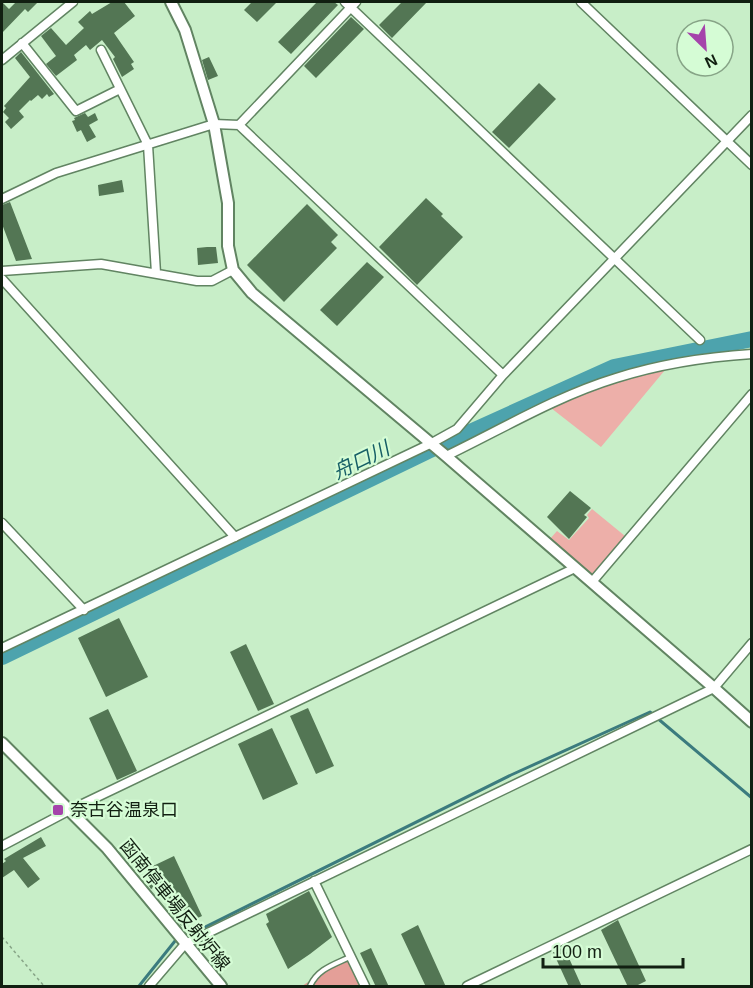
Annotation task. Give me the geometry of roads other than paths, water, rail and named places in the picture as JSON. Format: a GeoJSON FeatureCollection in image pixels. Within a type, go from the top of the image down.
{"type":"FeatureCollection","features":[{"type":"Feature","properties":{"kind":"street"},"geometry":{"type":"LineString","coordinates":[[2,60],[73,2]]}},
{"type":"Feature","properties":{"kind":"street"},"geometry":{"type":"LineString","coordinates":[[171,2],[185,30],[214,124],[228,203],[228,246],[233,270],[252,293],[446,456],[752,722]]}},
{"type":"Feature","properties":{"kind":"street"},"geometry":{"type":"LineString","coordinates":[[581,2],[752,165]]}},
{"type":"Feature","properties":{"kind":"street"},"geometry":{"type":"LineString","coordinates":[[238,125],[351,3],[700,340]]}},
{"type":"Feature","properties":{"kind":"street"},"geometry":{"type":"LineString","coordinates":[[22,43],[76,111],[120,89]]}},
{"type":"Feature","properties":{"kind":"street"},"geometry":{"type":"LineString","coordinates":[[101,50],[148,145],[156,273]]}},
{"type":"Feature","properties":{"kind":"street"},"geometry":{"type":"LineString","coordinates":[[2,648],[430,444],[457,429],[503,375],[752,115]]}},
{"type":"Feature","properties":{"kind":"street"},"geometry":{"type":"LineString","coordinates":[[2,199],[56,173],[214,124],[238,125],[503,375]]}},
{"type":"Feature","properties":{"kind":"street"},"geometry":{"type":"LineString","coordinates":[[2,271],[101,264],[197,281],[212,281],[233,270]]}},
{"type":"Feature","properties":{"kind":"street"},"geometry":{"type":"LineString","coordinates":[[2,279],[235,537]]}},
{"type":"Feature","properties":{"kind":"street"},"geometry":{"type":"LineString","coordinates":[[446,456],[562,399],[616,378],[677,362],[752,354]]}},
{"type":"Feature","properties":{"kind":"street"},"geometry":{"type":"LineString","coordinates":[[592,582],[752,394]]}},
{"type":"Feature","properties":{"kind":"street"},"geometry":{"type":"LineString","coordinates":[[2,523],[84,609]]}},
{"type":"Feature","properties":{"kind":"street"},"geometry":{"type":"LineString","coordinates":[[2,846],[70,810],[575,568]]}},
{"type":"Feature","properties":{"kind":"street"},"geometry":{"type":"LineString","coordinates":[[149,987],[183,941],[314,881],[714,688],[752,643]]}},
{"type":"Feature","properties":{"kind":"street","name":"函南停車場反射炉線"},"geometry":{"type":"LineString","coordinates":[[2,743],[107,848],[221,987]]}},
{"type":"Feature","properties":{"kind":"street"},"geometry":{"type":"LineString","coordinates":[[467,987],[752,849]]}},
{"type":"Feature","properties":{"kind":"street"},"geometry":{"type":"LineString","coordinates":[[314,881],[365,987]]}},
{"type":"Feature","properties":{"kind":"lane"},"geometry":{"type":"LineString","coordinates":[[310,987],[315,977],[323,969],[350,957]]}},
{"type":"Feature","properties":{"kind":"waterway","name":"舟口川"},"geometry":{"type":"LineString","coordinates":[[2,657],[428,451],[614,367],[752,339]]}},
{"type":"Feature","properties":{"kind":"waterway"},"geometry":{"type":"LineString","coordinates":[[185,937],[511,775],[650,712],[752,798]]}},
{"type":"Feature","properties":{"kind":"waterway"},"geometry":{"type":"LineString","coordinates":[[139,986],[178,940]]}},
{"type":"Feature","properties":{"kind":"place","name":"奈古谷温泉口"},"geometry":{"type":"Point","coordinates":[58,810]}}]}
